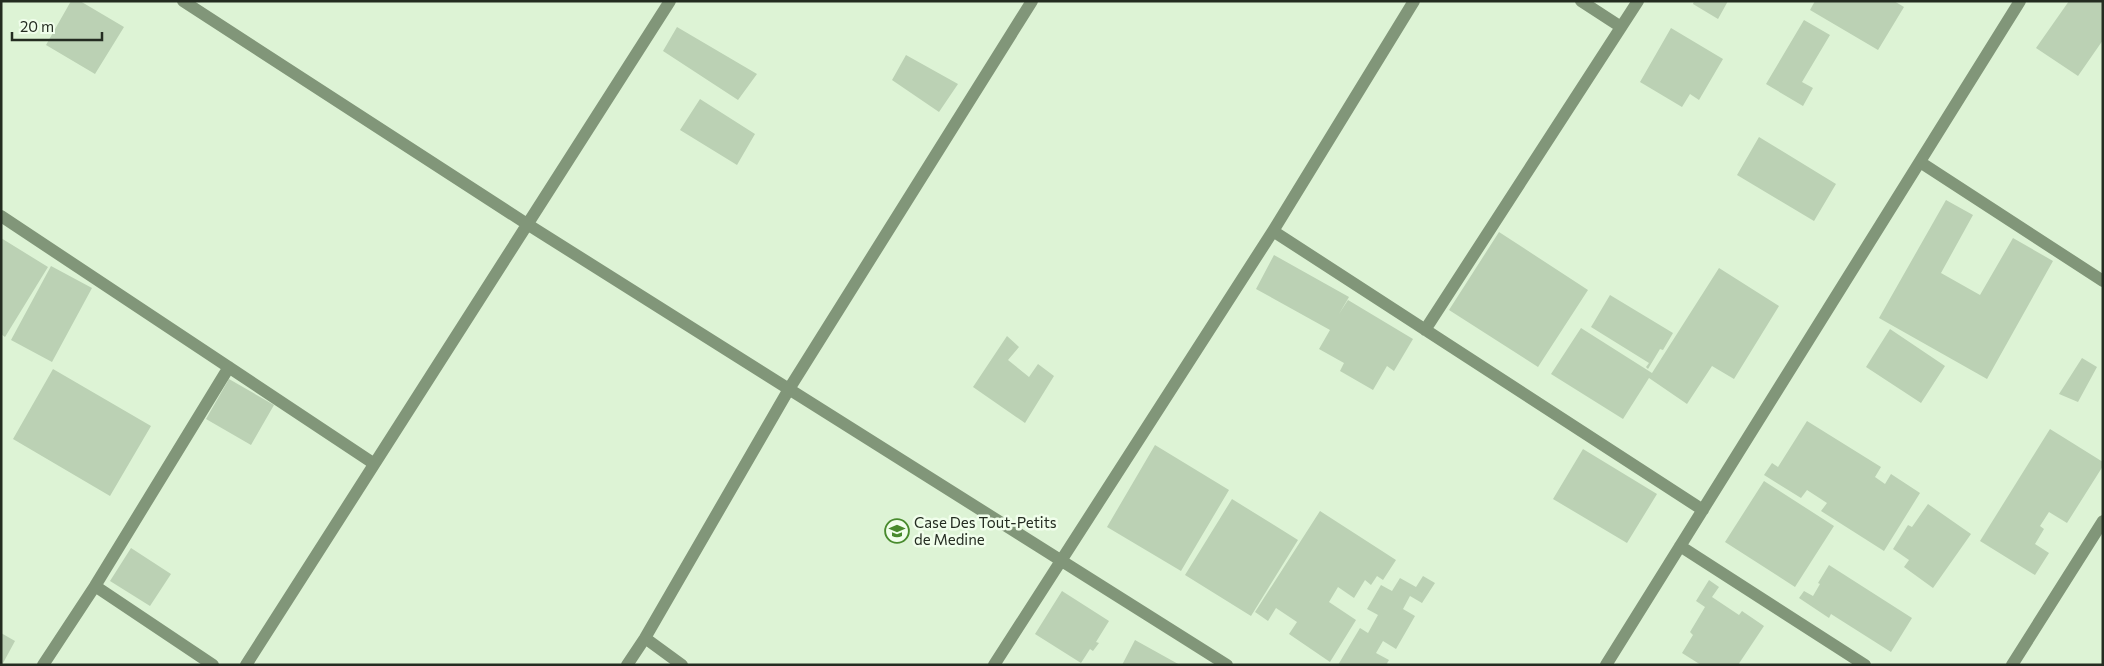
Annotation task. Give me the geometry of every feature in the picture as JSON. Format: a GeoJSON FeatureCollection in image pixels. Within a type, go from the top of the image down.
{"type":"FeatureCollection","features":[{"type":"Feature","properties":{"kind":"street"},"geometry":{"type":"LineString","coordinates":[[183,1],[526,224],[1227,665]]}},
{"type":"Feature","properties":{"kind":"street"},"geometry":{"type":"LineString","coordinates":[[246,665],[373,463],[670,1]]}},
{"type":"Feature","properties":{"kind":"street"},"geometry":{"type":"LineString","coordinates":[[627,665],[645,638],[789,389],[1032,1]]}},
{"type":"Feature","properties":{"kind":"street"},"geometry":{"type":"LineString","coordinates":[[994,665],[1063,561],[1273,231],[1414,1]]}},
{"type":"Feature","properties":{"kind":"street"},"geometry":{"type":"LineString","coordinates":[[1581,1],[1621,27]]}},
{"type":"Feature","properties":{"kind":"street"},"geometry":{"type":"LineString","coordinates":[[1425,330],[1638,1]]}},
{"type":"Feature","properties":{"kind":"street"},"geometry":{"type":"LineString","coordinates":[[1606,665],[2020,1]]}},
{"type":"Feature","properties":{"kind":"street"},"geometry":{"type":"LineString","coordinates":[[1920,162],[2103,281]]}},
{"type":"Feature","properties":{"kind":"street"},"geometry":{"type":"LineString","coordinates":[[1,216],[373,463]]}},
{"type":"Feature","properties":{"kind":"street"},"geometry":{"type":"LineString","coordinates":[[1273,231],[1703,510]]}},
{"type":"Feature","properties":{"kind":"street"},"geometry":{"type":"LineString","coordinates":[[43,665],[96,586],[230,367]]}},
{"type":"Feature","properties":{"kind":"street"},"geometry":{"type":"LineString","coordinates":[[2012,665],[2103,521]]}},
{"type":"Feature","properties":{"kind":"street"},"geometry":{"type":"LineString","coordinates":[[1680,546],[1865,665]]}},
{"type":"Feature","properties":{"kind":"street"},"geometry":{"type":"LineString","coordinates":[[96,586],[213,665]]}},
{"type":"Feature","properties":{"kind":"street"},"geometry":{"type":"LineString","coordinates":[[645,638],[682,665]]}},
{"type":"Feature","properties":{"kind":"building"},"geometry":{"type":"Polygon","coordinates":[[[71,1],[80,1],[124,27],[95,74],[46,45],[71,1]]]}},
{"type":"Feature","properties":{"kind":"building"},"geometry":{"type":"Polygon","coordinates":[[[1694,1],[1728,1],[1718,19],[1693,4],[1694,1]]]}},
{"type":"Feature","properties":{"kind":"building"},"geometry":{"type":"Polygon","coordinates":[[[1815,1],[1894,1],[1904,7],[1878,50],[1810,10],[1815,1]]]}},
{"type":"Feature","properties":{"kind":"building"},"geometry":{"type":"Polygon","coordinates":[[[2069,1],[2103,1],[2103,40],[2078,76],[2036,48],[2069,1]]]}},
{"type":"Feature","properties":{"kind":"building"},"geometry":{"type":"Polygon","coordinates":[[[1804,20],[1830,35],[1802,82],[1813,88],[1803,106],[1766,84],[1804,20]]]}},
{"type":"Feature","properties":{"kind":"building"},"geometry":{"type":"Polygon","coordinates":[[[677,27],[757,74],[738,100],[663,51],[677,27]]]}},
{"type":"Feature","properties":{"kind":"building"},"geometry":{"type":"Polygon","coordinates":[[[1671,28],[1723,59],[1699,100],[1690,94],[1682,107],[1640,82],[1671,28]]]}},
{"type":"Feature","properties":{"kind":"building"},"geometry":{"type":"Polygon","coordinates":[[[906,55],[958,84],[939,112],[892,80],[906,55]]]}},
{"type":"Feature","properties":{"kind":"building"},"geometry":{"type":"Polygon","coordinates":[[[700,99],[755,134],[737,165],[680,130],[700,99]]]}},
{"type":"Feature","properties":{"kind":"building"},"geometry":{"type":"Polygon","coordinates":[[[1759,137],[1836,184],[1814,221],[1737,175],[1759,137]]]}},
{"type":"Feature","properties":{"kind":"building"},"geometry":{"type":"Polygon","coordinates":[[[1946,200],[1973,215],[1941,273],[1980,295],[2013,238],[2053,261],[1987,379],[1879,318],[1946,200]]]}},
{"type":"Feature","properties":{"kind":"building"},"geometry":{"type":"Polygon","coordinates":[[[1499,232],[1588,290],[1538,367],[1449,310],[1499,232]]]}},
{"type":"Feature","properties":{"kind":"building"},"geometry":{"type":"Polygon","coordinates":[[[1,238],[48,267],[5,337],[1,334],[1,238]]]}},
{"type":"Feature","properties":{"kind":"building"},"geometry":{"type":"Polygon","coordinates":[[[1274,255],[1349,297],[1339,314],[1348,300],[1413,339],[1394,371],[1387,366],[1373,390],[1340,371],[1344,363],[1319,349],[1330,330],[1256,289],[1274,255]]]}},
{"type":"Feature","properties":{"kind":"building"},"geometry":{"type":"Polygon","coordinates":[[[51,266],[92,288],[52,362],[11,340],[51,266]]]}},
{"type":"Feature","properties":{"kind":"building"},"geometry":{"type":"Polygon","coordinates":[[[1719,268],[1779,306],[1734,379],[1712,366],[1687,404],[1649,378],[1623,419],[1551,374],[1581,328],[1652,373],[1719,268]]]}},
{"type":"Feature","properties":{"kind":"building"},"geometry":{"type":"Polygon","coordinates":[[[1610,295],[1673,333],[1663,350],[1660,349],[1648,369],[1646,367],[1649,363],[1591,327],[1610,295]]]}},
{"type":"Feature","properties":{"kind":"building"},"geometry":{"type":"Polygon","coordinates":[[[1890,329],[1945,366],[1921,403],[1866,367],[1890,329]]]}},
{"type":"Feature","properties":{"kind":"building"},"geometry":{"type":"Polygon","coordinates":[[[1007,336],[1019,347],[1008,360],[1029,377],[1038,364],[1054,376],[1025,423],[973,387],[1007,336]]]}},
{"type":"Feature","properties":{"kind":"building"},"geometry":{"type":"Polygon","coordinates":[[[2082,358],[2097,367],[2078,402],[2059,394],[2082,358]]]}},
{"type":"Feature","properties":{"kind":"building"},"geometry":{"type":"Polygon","coordinates":[[[53,369],[151,426],[110,496],[13,439],[53,369]]]}},
{"type":"Feature","properties":{"kind":"building"},"geometry":{"type":"Polygon","coordinates":[[[229,379],[274,405],[251,445],[206,419],[229,379]]]}},
{"type":"Feature","properties":{"kind":"building"},"geometry":{"type":"Polygon","coordinates":[[[1807,421],[1881,467],[1875,477],[1885,484],[1891,474],[1920,493],[1884,551],[1821,511],[1827,503],[1807,490],[1801,498],[1764,475],[1772,463],[1778,467],[1807,421]]]}},
{"type":"Feature","properties":{"kind":"building"},"geometry":{"type":"Polygon","coordinates":[[[2050,429],[2103,462],[2103,466],[2067,523],[2049,512],[2040,526],[2044,529],[2035,544],[2049,553],[2035,575],[1980,541],[2050,429]]]}},
{"type":"Feature","properties":{"kind":"building"},"geometry":{"type":"Polygon","coordinates":[[[1155,445],[1229,490],[1181,571],[1107,527],[1155,445]]]}},
{"type":"Feature","properties":{"kind":"building"},"geometry":{"type":"Polygon","coordinates":[[[1583,449],[1657,494],[1627,543],[1553,499],[1583,449]]]}},
{"type":"Feature","properties":{"kind":"building"},"geometry":{"type":"Polygon","coordinates":[[[1764,481],[1834,526],[1795,587],[1725,542],[1764,481]]]}},
{"type":"Feature","properties":{"kind":"building"},"geometry":{"type":"Polygon","coordinates":[[[1232,499],[1298,540],[1251,616],[1185,575],[1232,499]]]}},
{"type":"Feature","properties":{"kind":"building"},"geometry":{"type":"Polygon","coordinates":[[[1928,504],[1971,534],[1933,588],[1904,567],[1909,560],[1893,549],[1908,525],[1912,527],[1928,504]]]}},
{"type":"Feature","properties":{"kind":"building"},"geometry":{"type":"Polygon","coordinates":[[[1320,511],[1396,560],[1383,580],[1377,576],[1371,585],[1365,580],[1354,598],[1338,587],[1329,602],[1356,620],[1330,662],[1289,634],[1297,622],[1276,608],[1268,621],[1255,612],[1320,511]]]}},
{"type":"Feature","properties":{"kind":"building"},"geometry":{"type":"Polygon","coordinates":[[[131,548],[171,574],[150,606],[110,581],[131,548]]]}},
{"type":"Feature","properties":{"kind":"building"},"geometry":{"type":"Polygon","coordinates":[[[1829,565],[1912,618],[1891,652],[1831,614],[1829,618],[1799,598],[1804,591],[1813,596],[1820,584],[1818,583],[1829,565]]]}},
{"type":"Feature","properties":{"kind":"building"},"geometry":{"type":"Polygon","coordinates":[[[1423,576],[1435,583],[1422,603],[1410,596],[1403,609],[1415,616],[1396,649],[1383,641],[1376,653],[1389,660],[1386,665],[1338,665],[1360,628],[1368,633],[1378,615],[1367,609],[1381,585],[1392,591],[1400,578],[1416,587],[1423,576]]]}},
{"type":"Feature","properties":{"kind":"building"},"geometry":{"type":"Polygon","coordinates":[[[1709,580],[1719,587],[1712,597],[1739,615],[1742,611],[1764,626],[1738,665],[1701,665],[1682,653],[1693,635],[1690,632],[1705,607],[1696,601],[1709,580]]]}},
{"type":"Feature","properties":{"kind":"building"},"geometry":{"type":"Polygon","coordinates":[[[1062,591],[1109,621],[1096,642],[1099,643],[1093,651],[1090,649],[1081,663],[1035,634],[1062,591]]]}},
{"type":"Feature","properties":{"kind":"building"},"geometry":{"type":"Polygon","coordinates":[[[1,633],[15,641],[2,665],[1,665],[1,633]]]}},
{"type":"Feature","properties":{"kind":"building"},"geometry":{"type":"Polygon","coordinates":[[[1135,640],[1180,665],[1122,665],[1135,640]]]}},
{"type":"Feature","properties":{"kind":"place","name":"Case Des Tout-Petits de Medine"},"geometry":{"type":"Point","coordinates":[897,531]}}]}
